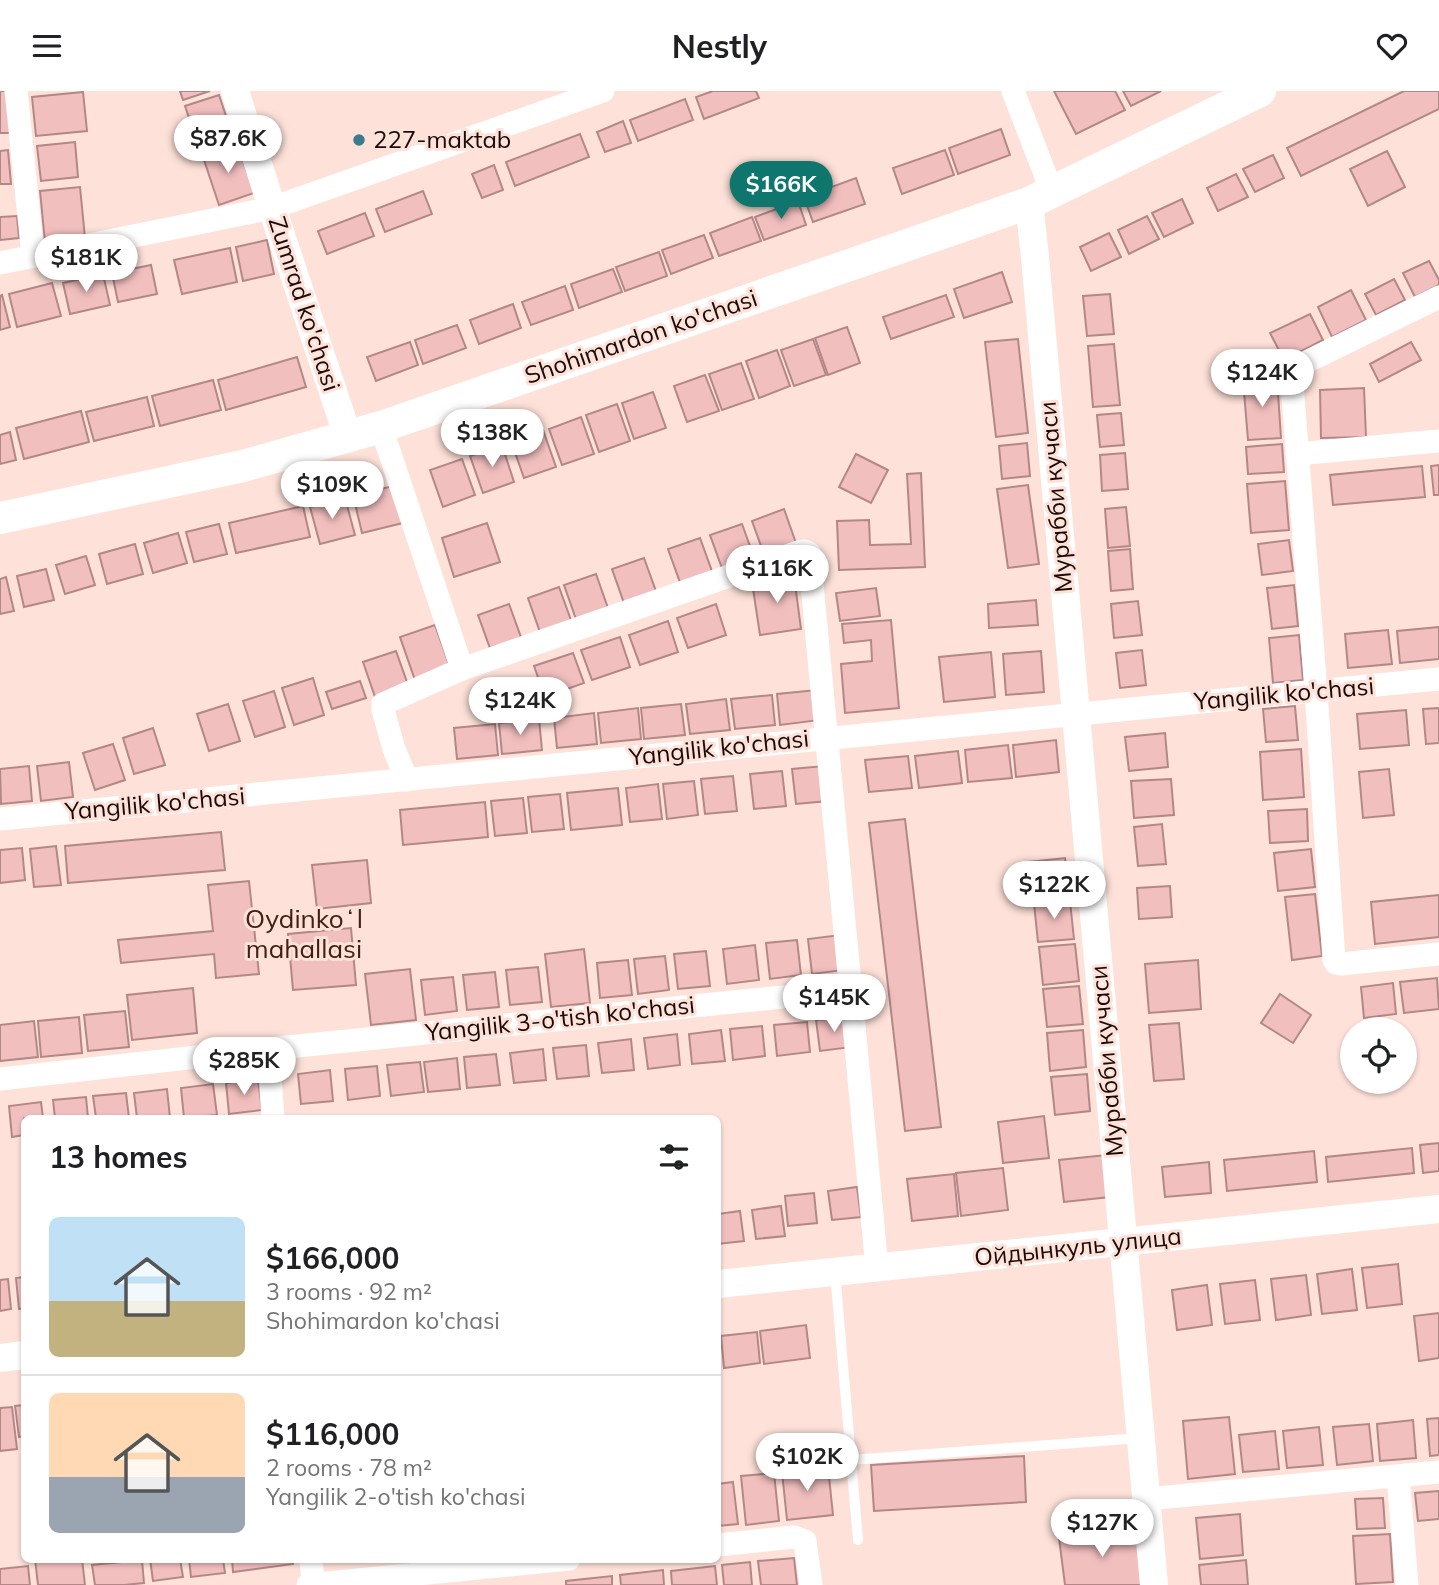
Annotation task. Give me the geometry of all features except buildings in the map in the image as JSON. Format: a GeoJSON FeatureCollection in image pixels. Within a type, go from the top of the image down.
{"type":"FeatureCollection","features":[{"type":"Feature","properties":{"kind":"main road","name":"Shohimardon ko'chasi"},"geometry":{"type":"LineString","coordinates":[[0,517],[243,465],[382,427],[1040,197],[1260,91]]}},
{"type":"Feature","properties":{"kind":"street"},"geometry":{"type":"LineString","coordinates":[[16,91],[33,256]]}},
{"type":"Feature","properties":{"kind":"street","name":"Zumrad ko'chasi"},"geometry":{"type":"LineString","coordinates":[[235,91],[348,437]]}},
{"type":"Feature","properties":{"kind":"street"},"geometry":{"type":"LineString","coordinates":[[0,263],[272,208],[603,91]]}},
{"type":"Feature","properties":{"kind":"street"},"geometry":{"type":"LineString","coordinates":[[1013,91],[1040,197]]}},
{"type":"Feature","properties":{"kind":"street","name":"Мурабби кучаси"},"geometry":{"type":"LineString","coordinates":[[1040,197],[1035,257],[1154,1585]]}},
{"type":"Feature","properties":{"kind":"street"},"geometry":{"type":"LineString","coordinates":[[1439,297],[1291,371],[1334,960],[1340,964],[1439,954]]}},
{"type":"Feature","properties":{"kind":"street"},"geometry":{"type":"LineString","coordinates":[[382,427],[462,669]]}},
{"type":"Feature","properties":{"kind":"street"},"geometry":{"type":"LineString","coordinates":[[1297,454],[1439,441]]}},
{"type":"Feature","properties":{"kind":"street"},"geometry":{"type":"LineString","coordinates":[[407,780],[394,749],[383,704],[462,669],[798,552],[809,553],[877,1268]]}},
{"type":"Feature","properties":{"kind":"street","name":"Yangilik ko'chasi"},"geometry":{"type":"LineString","coordinates":[[0,818],[1439,679]]}},
{"type":"Feature","properties":{"kind":"street","name":"Yangilik 3-o'tish ko'chasi"},"geometry":{"type":"LineString","coordinates":[[0,1079],[852,990]]}},
{"type":"Feature","properties":{"kind":"street"},"geometry":{"type":"LineString","coordinates":[[268,1049],[273,1115]]}},
{"type":"Feature","properties":{"kind":"street","name":"Ойдынкуль улица"},"geometry":{"type":"LineString","coordinates":[[721,1284],[1439,1209]]}},
{"type":"Feature","properties":{"kind":"street"},"geometry":{"type":"LineString","coordinates":[[0,1358],[21,1355]]}},
{"type":"Feature","properties":{"kind":"street"},"geometry":{"type":"LineString","coordinates":[[1146,1499],[1439,1472]]}},
{"type":"Feature","properties":{"kind":"street"},"geometry":{"type":"LineString","coordinates":[[1398,1476],[1407,1585]]}},
{"type":"Feature","properties":{"kind":"street"},"geometry":{"type":"LineString","coordinates":[[721,1545],[802,1538],[805,1541],[811,1585]]}},
{"type":"Feature","properties":{"kind":"street"},"geometry":{"type":"LineString","coordinates":[[311,1563],[313,1584]]}},
{"type":"Feature","properties":{"kind":"street"},"geometry":{"type":"LineString","coordinates":[[308,1585],[528,1563]]}},
{"type":"Feature","properties":{"kind":"lane"},"geometry":{"type":"LineString","coordinates":[[835,1272],[858,1540]]}},
{"type":"Feature","properties":{"kind":"lane"},"geometry":{"type":"LineString","coordinates":[[851,1460],[1141,1439]]}},
{"type":"Feature","properties":{"kind":"place","name":"227-maktab"},"geometry":{"type":"Point","coordinates":[359,140]}},
{"type":"Feature","properties":{"kind":"district","name":"Oydinkoʻl mahallasi"},"geometry":{"type":"Point","coordinates":[304,934]}}]}
